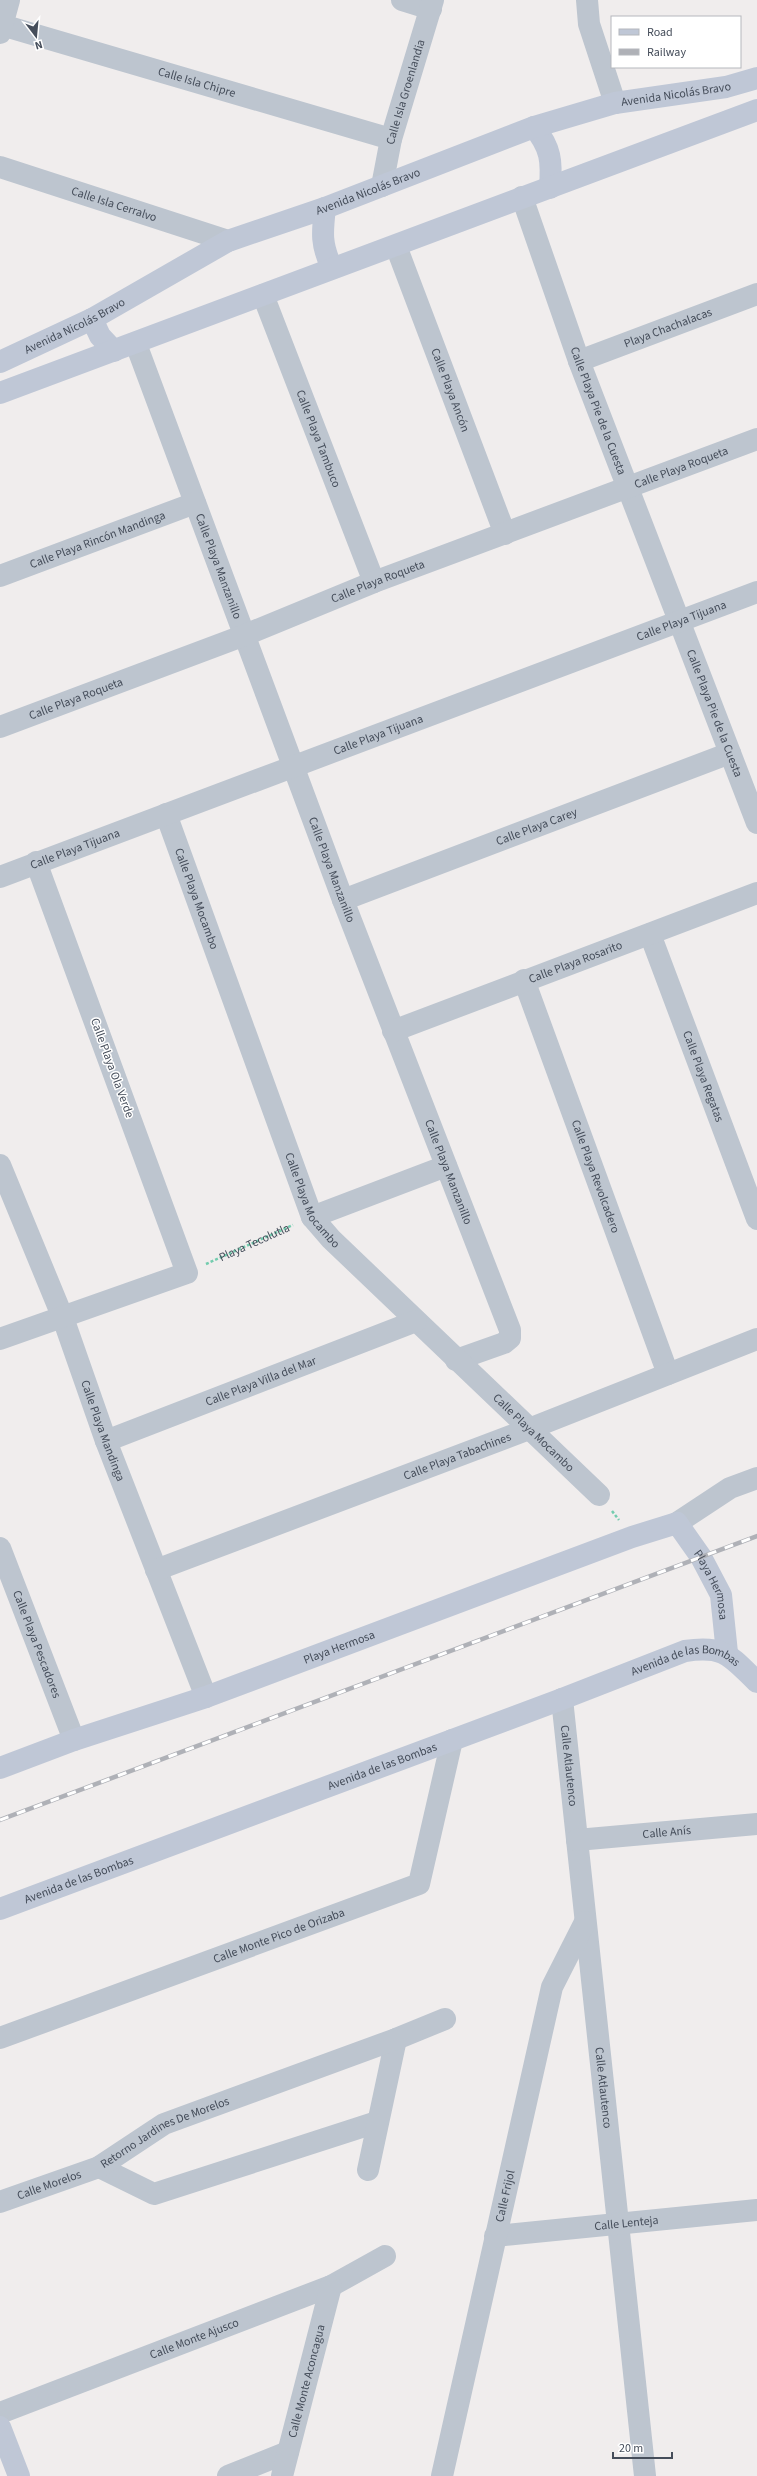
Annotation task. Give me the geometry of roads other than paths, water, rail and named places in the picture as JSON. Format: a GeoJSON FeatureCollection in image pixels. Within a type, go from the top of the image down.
{"type":"FeatureCollection","features":[{"type":"Feature","properties":{"kind":"street"},"geometry":{"type":"LineString","coordinates":[[1,29],[9,0]]}},
{"type":"Feature","properties":{"kind":"street"},"geometry":{"type":"LineString","coordinates":[[402,0],[432,4]]}},
{"type":"Feature","properties":{"kind":"street"},"geometry":{"type":"LineString","coordinates":[[587,0],[589,24],[615,104]]}},
{"type":"Feature","properties":{"kind":"street","name":"Calle Isla Groenlandia"},"geometry":{"type":"LineString","coordinates":[[382,186],[390,139],[432,4]]}},
{"type":"Feature","properties":{"kind":"street","name":"Calle Isla Chipre"},"geometry":{"type":"LineString","coordinates":[[1,29],[390,139]]}},
{"type":"Feature","properties":{"kind":"street","name":"Avenida Nicolás Bravo"},"geometry":{"type":"LineString","coordinates":[[0,362],[92,320],[228,241],[325,208],[534,128],[615,104],[726,87],[757,78]]}},
{"type":"Feature","properties":{"kind":"street"},"geometry":{"type":"LineString","coordinates":[[0,393],[136,344],[332,268],[396,246],[757,110]]}},
{"type":"Feature","properties":{"kind":"street"},"geometry":{"type":"LineString","coordinates":[[534,128],[545,141],[552,163],[550,188]]}},
{"type":"Feature","properties":{"kind":"street","name":"Calle Isla Cerralvo"},"geometry":{"type":"LineString","coordinates":[[0,167],[228,241]]}},
{"type":"Feature","properties":{"kind":"street","name":"Calle Playa Pie de la Cuesta"},"geometry":{"type":"LineString","coordinates":[[522,198],[579,361],[757,823]]}},
{"type":"Feature","properties":{"kind":"street"},"geometry":{"type":"LineString","coordinates":[[325,208],[322,234],[324,251],[332,268]]}},
{"type":"Feature","properties":{"kind":"street","name":"Calle Playa Ancón"},"geometry":{"type":"LineString","coordinates":[[396,246],[505,534]]}},
{"type":"Feature","properties":{"kind":"street","name":"Playa Chachalacas"},"geometry":{"type":"LineString","coordinates":[[579,361],[757,294]]}},
{"type":"Feature","properties":{"kind":"street","name":"Calle Playa Tambuco"},"geometry":{"type":"LineString","coordinates":[[263,295],[374,582]]}},
{"type":"Feature","properties":{"kind":"street"},"geometry":{"type":"LineString","coordinates":[[92,320],[100,336],[114,351]]}},
{"type":"Feature","properties":{"kind":"street","name":"Calle Playa Manzanillo"},"geometry":{"type":"LineString","coordinates":[[136,344],[295,766],[343,900],[510,1330],[510,1338],[504,1343],[456,1360]]}},
{"type":"Feature","properties":{"kind":"street","name":"Calle Playa Roqueta"},"geometry":{"type":"LineString","coordinates":[[0,727],[245,635],[374,582],[757,439]]}},
{"type":"Feature","properties":{"kind":"street","name":"Calle Playa Rincón Mandinga"},"geometry":{"type":"LineString","coordinates":[[0,576],[195,503]]}},
{"type":"Feature","properties":{"kind":"street","name":"Calle Playa Tijuana"},"geometry":{"type":"LineString","coordinates":[[0,877],[36,862],[757,592]]}},
{"type":"Feature","properties":{"kind":"street","name":"Calle Playa Carey"},"geometry":{"type":"LineString","coordinates":[[343,900],[730,753]]}},
{"type":"Feature","properties":{"kind":"street","name":"Calle Playa Mocambo"},"geometry":{"type":"LineString","coordinates":[[166,814],[312,1217],[331,1239],[599,1495]]}},
{"type":"Feature","properties":{"kind":"street","name":"Calle Playa Ola Verde"},"geometry":{"type":"LineString","coordinates":[[36,862],[187,1273],[63,1318]]}},
{"type":"Feature","properties":{"kind":"street","name":"Calle Playa Rosarito"},"geometry":{"type":"LineString","coordinates":[[394,1031],[524,980],[757,893]]}},
{"type":"Feature","properties":{"kind":"street","name":"Calle Playa Regatas"},"geometry":{"type":"LineString","coordinates":[[650,934],[757,1219]]}},
{"type":"Feature","properties":{"kind":"street","name":"Calle Playa Revolcadero"},"geometry":{"type":"LineString","coordinates":[[524,980],[668,1374]]}},
{"type":"Feature","properties":{"kind":"street"},"geometry":{"type":"LineString","coordinates":[[312,1217],[446,1166]]}},
{"type":"Feature","properties":{"kind":"street","name":"Calle Playa Mandinga"},"geometry":{"type":"LineString","coordinates":[[2,1177],[63,1318],[106,1441],[206,1697]]}},
{"type":"Feature","properties":{"kind":"street"},"geometry":{"type":"LineString","coordinates":[[0,1339],[63,1318]]}},
{"type":"Feature","properties":{"kind":"street","name":"Calle Playa Villa del Mar"},"geometry":{"type":"LineString","coordinates":[[106,1441],[416,1321]]}},
{"type":"Feature","properties":{"kind":"street","name":"Calle Playa Tabachines"},"geometry":{"type":"LineString","coordinates":[[156,1570],[529,1429],[757,1339]]}},
{"type":"Feature","properties":{"kind":"street","name":"Playa Hermosa"},"geometry":{"type":"LineString","coordinates":[[0,1768],[74,1740],[206,1697],[632,1537],[677,1523],[730,1488],[757,1478]]}},
{"type":"Feature","properties":{"kind":"street","name":"Playa Hermosa"},"geometry":{"type":"LineString","coordinates":[[677,1523],[701,1557],[721,1595],[727,1653]]}},
{"type":"Feature","properties":{"kind":"street","name":"Calle Playa Pescadores"},"geometry":{"type":"LineString","coordinates":[[0,1548],[74,1740]]}},
{"type":"Feature","properties":{"kind":"street","name":"Avenida de las Bombas"},"geometry":{"type":"LineString","coordinates":[[0,1909],[562,1699],[685,1651],[706,1648],[727,1653],[757,1682]]}},
{"type":"Feature","properties":{"kind":"street","name":"Calle Atlautenco"},"geometry":{"type":"LineString","coordinates":[[562,1699],[585,1922],[595,1992],[645,2476]]}},
{"type":"Feature","properties":{"kind":"street","name":"Calle Monte Pico de Orizaba"},"geometry":{"type":"LineString","coordinates":[[0,2038],[419,1884],[452,1740]]}},
{"type":"Feature","properties":{"kind":"street","name":"Calle Anís"},"geometry":{"type":"LineString","coordinates":[[577,1840],[757,1824]]}},
{"type":"Feature","properties":{"kind":"street","name":"Calle Frijol"},"geometry":{"type":"LineString","coordinates":[[442,2476],[552,1987],[585,1922]]}},
{"type":"Feature","properties":{"kind":"street","name":"Retorno Jardines De Morelos"},"geometry":{"type":"LineString","coordinates":[[99,2167],[164,2124],[396,2039],[444,2019]]}},
{"type":"Feature","properties":{"kind":"street"},"geometry":{"type":"LineString","coordinates":[[368,2170],[377,2122],[396,2039]]}},
{"type":"Feature","properties":{"kind":"street","name":"Retorno Jardines De Morelos"},"geometry":{"type":"LineString","coordinates":[[99,2167],[154,2194],[377,2122]]}},
{"type":"Feature","properties":{"kind":"street","name":"Calle Morelos"},"geometry":{"type":"LineString","coordinates":[[0,2202],[99,2167]]}},
{"type":"Feature","properties":{"kind":"street","name":"Calle Lenteja"},"geometry":{"type":"LineString","coordinates":[[496,2236],[618,2226],[757,2210]]}},
{"type":"Feature","properties":{"kind":"street","name":"Calle Monte Ajusco"},"geometry":{"type":"LineString","coordinates":[[0,2413],[331,2286],[385,2256]]}},
{"type":"Feature","properties":{"kind":"street","name":"Calle Monte Aconcagua"},"geometry":{"type":"LineString","coordinates":[[282,2476],[331,2286]]}},
{"type":"Feature","properties":{"kind":"street"},"geometry":{"type":"LineString","coordinates":[[0,2427],[19,2476]]}},
{"type":"Feature","properties":{"kind":"street"},"geometry":{"type":"LineString","coordinates":[[228,2476],[288,2452]]}},
{"type":"Feature","properties":{"kind":"railway"},"geometry":{"type":"LineString","coordinates":[[0,1820],[757,1536]]}}]}
